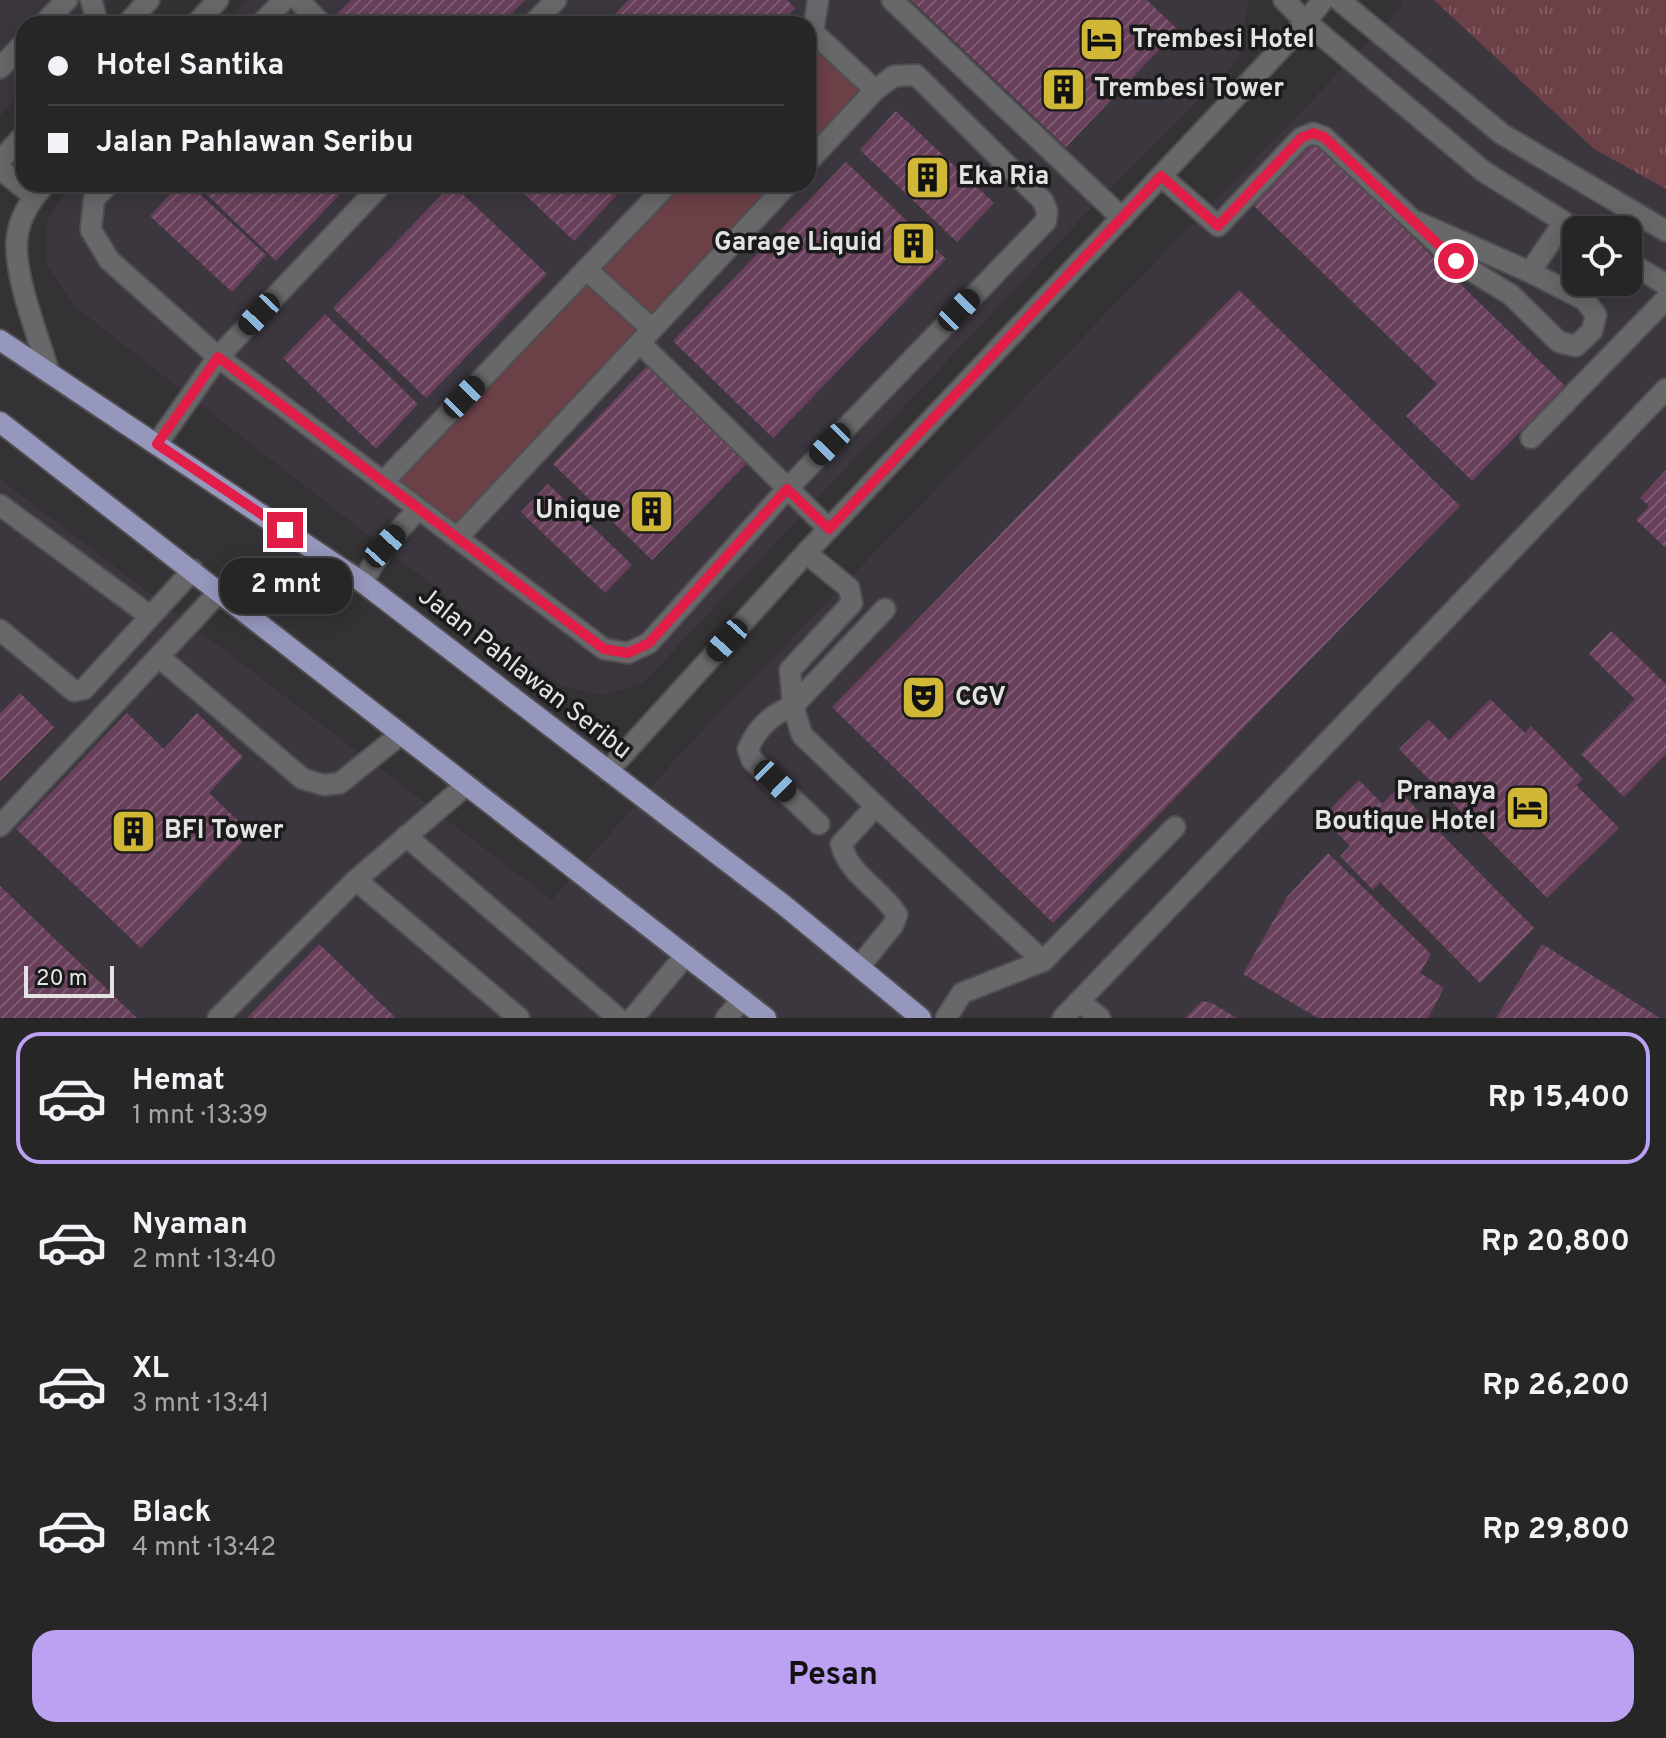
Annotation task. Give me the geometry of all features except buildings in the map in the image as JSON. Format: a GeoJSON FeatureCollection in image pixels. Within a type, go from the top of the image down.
{"type":"FeatureCollection","features":[{"type":"Feature","properties":{"kind":"main road","name":"Jalan Pahlawan Seribu"},"geometry":{"type":"LineString","coordinates":[[0,340],[362,582],[785,906],[921,1018]]}},
{"type":"Feature","properties":{"kind":"main road"},"geometry":{"type":"LineString","coordinates":[[0,422],[766,1018]]}},
{"type":"Feature","properties":{"kind":"street"},"geometry":{"type":"LineString","coordinates":[[51,16],[67,0]]}},
{"type":"Feature","properties":{"kind":"street"},"geometry":{"type":"LineString","coordinates":[[134,16],[149,0]]}},
{"type":"Feature","properties":{"kind":"street"},"geometry":{"type":"LineString","coordinates":[[203,16],[218,0]]}},
{"type":"Feature","properties":{"kind":"street"},"geometry":{"type":"LineString","coordinates":[[269,16],[284,0]]}},
{"type":"Feature","properties":{"kind":"street"},"geometry":{"type":"LineString","coordinates":[[298,0],[314,16]]}},
{"type":"Feature","properties":{"kind":"street"},"geometry":{"type":"LineString","coordinates":[[541,16],[556,0]]}},
{"type":"Feature","properties":{"kind":"street"},"geometry":{"type":"LineString","coordinates":[[892,0],[1122,218]]}},
{"type":"Feature","properties":{"kind":"street"},"geometry":{"type":"LineString","coordinates":[[1284,0],[1483,171],[1562,220]]}},
{"type":"Feature","properties":{"kind":"street"},"geometry":{"type":"LineString","coordinates":[[608,771],[806,553],[1306,22],[1323,0]]}},
{"type":"Feature","properties":{"kind":"street"},"geometry":{"type":"LineString","coordinates":[[1339,0],[1502,134],[1666,231]]}},
{"type":"Feature","properties":{"kind":"street"},"geometry":{"type":"LineString","coordinates":[[816,38],[875,90]]}},
{"type":"Feature","properties":{"kind":"street"},"geometry":{"type":"LineString","coordinates":[[0,68],[16,51]]}},
{"type":"Feature","properties":{"kind":"street"},"geometry":{"type":"LineString","coordinates":[[101,192],[94,199],[91,230],[109,260],[218,357],[604,649],[628,653],[649,643],[787,489],[1046,221],[1047,211],[1043,201],[916,75],[894,76],[875,90],[816,153]]}},
{"type":"Feature","properties":{"kind":"street"},"geometry":{"type":"LineString","coordinates":[[1161,176],[1218,226],[1301,138],[1313,133],[1324,137],[1456,261],[1511,295],[1559,342],[1576,346],[1592,331],[1596,315],[1585,300],[1417,222]]}},
{"type":"Feature","properties":{"kind":"street"},"geometry":{"type":"LineString","coordinates":[[0,161],[16,144]]}},
{"type":"Feature","properties":{"kind":"street"},"geometry":{"type":"LineString","coordinates":[[39,192],[22,216],[17,240],[18,264],[49,373]]}},
{"type":"Feature","properties":{"kind":"street"},"geometry":{"type":"LineString","coordinates":[[157,444],[218,357],[374,192]]}},
{"type":"Feature","properties":{"kind":"street"},"geometry":{"type":"LineString","coordinates":[[383,482],[660,192]]}},
{"type":"Feature","properties":{"kind":"street"},"geometry":{"type":"LineString","coordinates":[[457,538],[781,192]]}},
{"type":"Feature","properties":{"kind":"street"},"geometry":{"type":"LineString","coordinates":[[1530,272],[1562,236]]}},
{"type":"Feature","properties":{"kind":"street"},"geometry":{"type":"LineString","coordinates":[[586,269],[787,489],[829,529]]}},
{"type":"Feature","properties":{"kind":"street"},"geometry":{"type":"LineString","coordinates":[[1642,270],[1666,285]]}},
{"type":"Feature","properties":{"kind":"street"},"geometry":{"type":"LineString","coordinates":[[1531,438],[1666,299]]}},
{"type":"Feature","properties":{"kind":"street"},"geometry":{"type":"LineString","coordinates":[[1063,1018],[1666,389]]}},
{"type":"Feature","properties":{"kind":"street"},"geometry":{"type":"LineString","coordinates":[[0,505],[150,616]]}},
{"type":"Feature","properties":{"kind":"street"},"geometry":{"type":"LineString","coordinates":[[362,582],[385,546],[418,509]]}},
{"type":"Feature","properties":{"kind":"street"},"geometry":{"type":"LineString","coordinates":[[806,553],[849,588],[852,603],[790,670],[793,706],[802,735],[1043,961]]}},
{"type":"Feature","properties":{"kind":"street"},"geometry":{"type":"LineString","coordinates":[[0,630],[74,691],[91,684],[193,570]]}},
{"type":"Feature","properties":{"kind":"street"},"geometry":{"type":"LineString","coordinates":[[0,826],[220,591]]}},
{"type":"Feature","properties":{"kind":"street"},"geometry":{"type":"LineString","coordinates":[[819,824],[752,760],[748,749],[753,737],[775,713],[793,706],[885,609]]}},
{"type":"Feature","properties":{"kind":"street"},"geometry":{"type":"LineString","coordinates":[[159,657],[303,779],[324,785],[340,783],[401,734]]}},
{"type":"Feature","properties":{"kind":"street"},"geometry":{"type":"LineString","coordinates":[[218,1018],[356,880],[465,786]]}},
{"type":"Feature","properties":{"kind":"street"},"geometry":{"type":"LineString","coordinates":[[859,967],[893,925],[897,915],[891,904],[847,863],[841,844],[876,806]]}},
{"type":"Feature","properties":{"kind":"street"},"geometry":{"type":"LineString","coordinates":[[946,1018],[962,993],[1043,961],[1175,827]]}},
{"type":"Feature","properties":{"kind":"street"},"geometry":{"type":"LineString","coordinates":[[406,836],[618,1018]]}},
{"type":"Feature","properties":{"kind":"street"},"geometry":{"type":"LineString","coordinates":[[356,880],[519,1018]]}},
{"type":"Feature","properties":{"kind":"street"},"geometry":{"type":"LineString","coordinates":[[633,1018],[686,955]]}},
{"type":"Feature","properties":{"kind":"street"},"geometry":{"type":"LineString","coordinates":[[726,1018],[743,999]]}},
{"type":"Feature","properties":{"kind":"street"},"geometry":{"type":"LineString","coordinates":[[1079,1001],[1100,1018]]}},
{"type":"Feature","properties":{"kind":"shaded area"},"geometry":{"type":"Polygon","coordinates":[[[0,0],[112,0],[97,16],[16,16],[16,99],[0,116],[0,0]]]}},
{"type":"Feature","properties":{"kind":"shaded area"},"geometry":{"type":"Polygon","coordinates":[[[247,0],[1249,0],[1238,60],[1096,203],[643,683],[603,695],[562,686],[74,306],[47,264],[47,221],[64,192],[816,192],[816,16],[232,16],[247,0]]]}},
{"type":"Feature","properties":{"kind":"shaded area"},"geometry":{"type":"Polygon","coordinates":[[[1400,0],[1666,0],[1666,1018],[0,1018],[0,479],[552,900],[684,750],[1404,5],[1400,0]]]}},
{"type":"Feature","properties":{"kind":"green space"},"geometry":{"type":"Polygon","coordinates":[[[1434,0],[1666,0],[1666,189],[1594,149],[1434,0]]]}},
{"type":"Feature","properties":{"kind":"green space"},"geometry":{"type":"Polygon","coordinates":[[[816,43],[875,90],[816,153],[816,43]]]}},
{"type":"Feature","properties":{"kind":"green space"},"geometry":{"type":"Polygon","coordinates":[[[660,192],[781,192],[457,538],[383,482],[660,192]]]}},
{"type":"Feature","properties":{"kind":"place","name":"Trembesi Hotel"},"geometry":{"type":"Point","coordinates":[1101,40]}},
{"type":"Feature","properties":{"kind":"place","name":"Trembesi Tower"},"geometry":{"type":"Point","coordinates":[1063,89]}},
{"type":"Feature","properties":{"kind":"place","name":"Eka Ria"},"geometry":{"type":"Point","coordinates":[927,177]}},
{"type":"Feature","properties":{"kind":"place","name":"Garage Liquid"},"geometry":{"type":"Point","coordinates":[913,243]}},
{"type":"Feature","properties":{"kind":"place","name":"Unique"},"geometry":{"type":"Point","coordinates":[652,511]}},
{"type":"Feature","properties":{"kind":"place","name":"CGV"},"geometry":{"type":"Point","coordinates":[924,698]}},
{"type":"Feature","properties":{"kind":"place","name":"Pranaya Boutique Hotel"},"geometry":{"type":"Point","coordinates":[1527,807]}},
{"type":"Feature","properties":{"kind":"place","name":"BFI Tower"},"geometry":{"type":"Point","coordinates":[133,831]}},
{"type":"Feature","properties":{"kind":"route"},"geometry":{"type":"LineString","coordinates":[[285,530],[157,444],[218,357],[604,649],[628,653],[649,643],[787,489],[829,529],[1161,176],[1218,226],[1301,138],[1313,133],[1324,137],[1456,261]]}}]}
